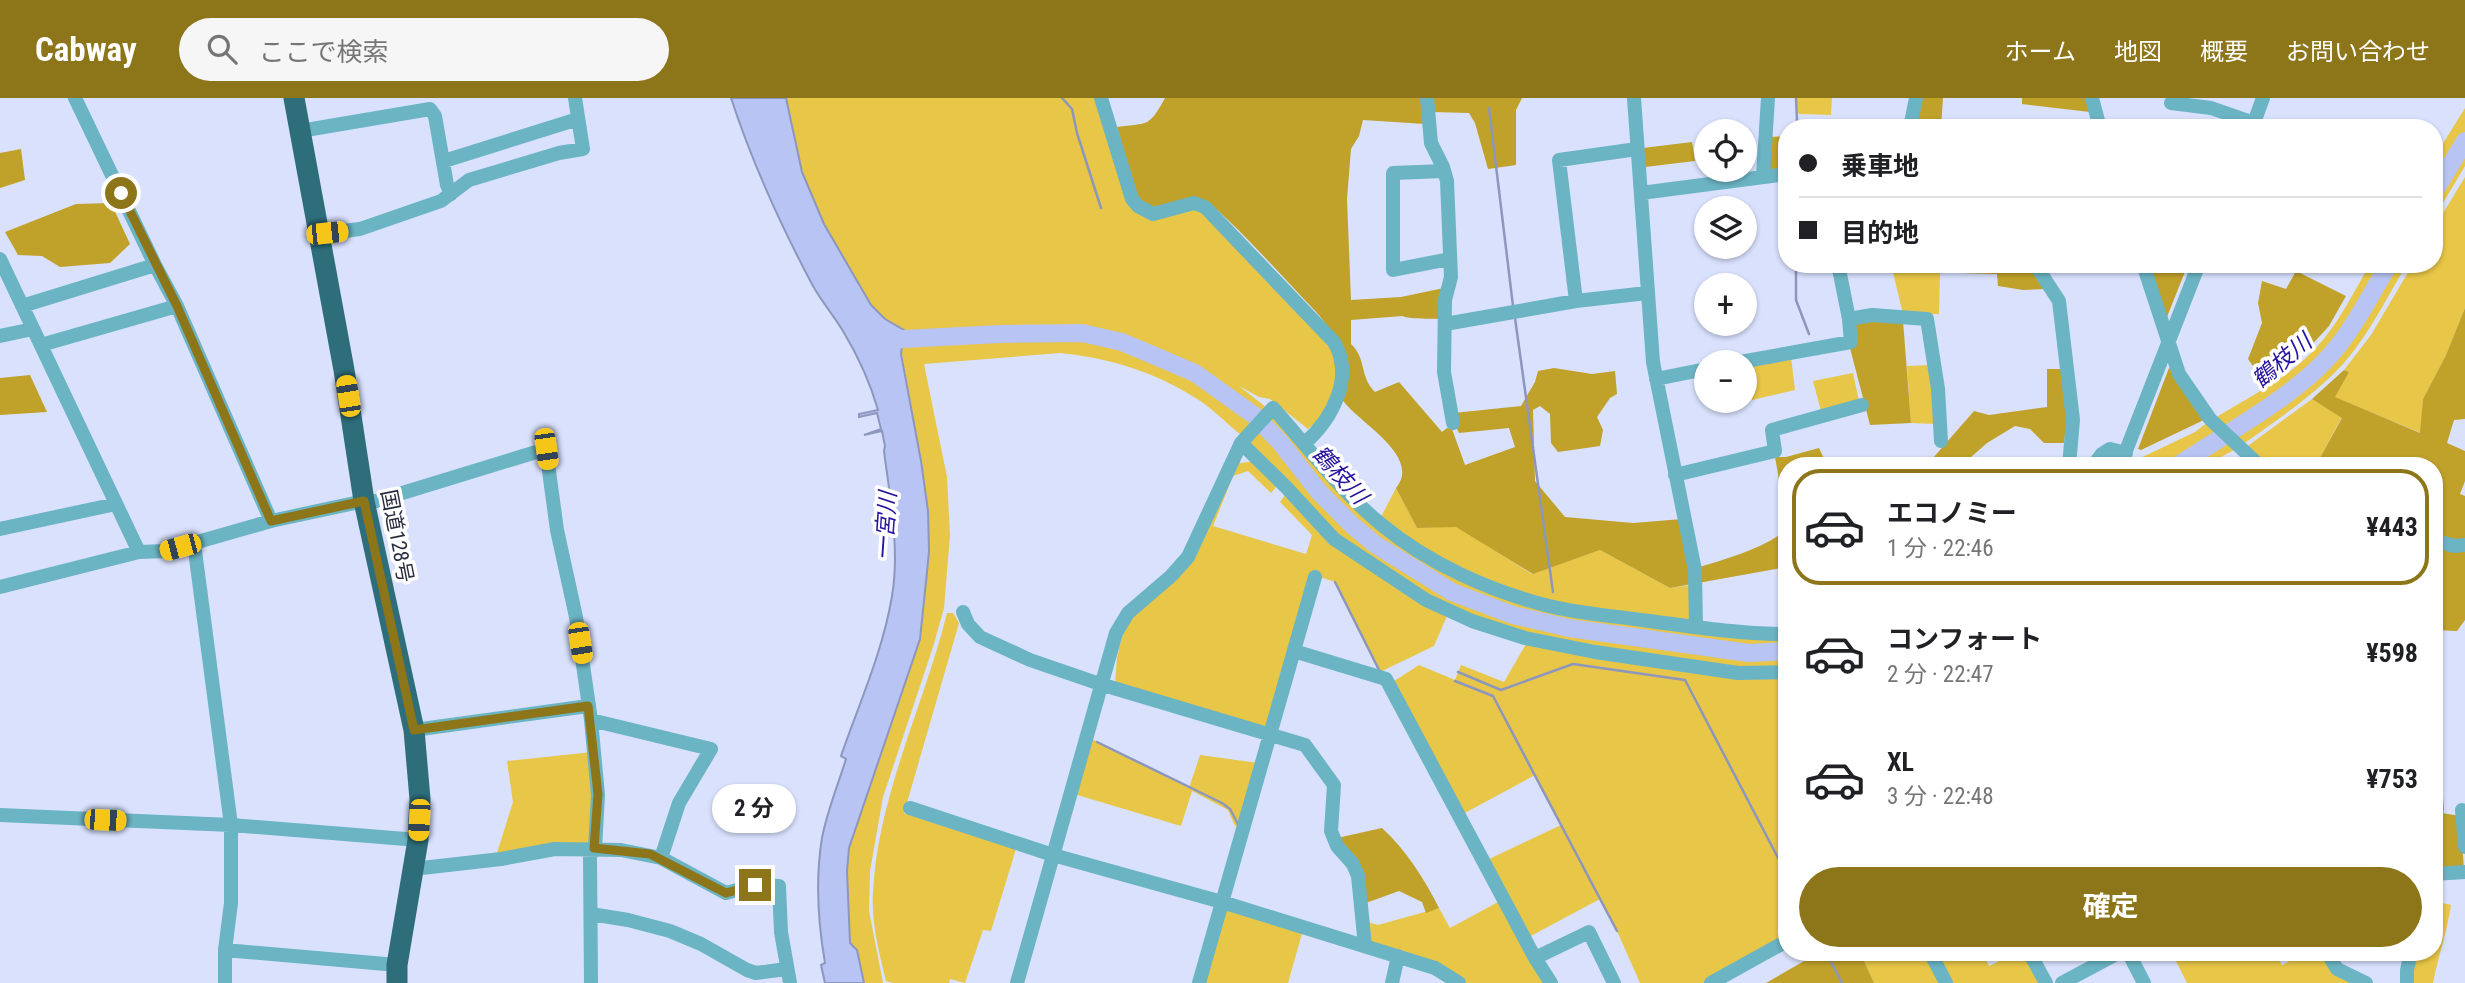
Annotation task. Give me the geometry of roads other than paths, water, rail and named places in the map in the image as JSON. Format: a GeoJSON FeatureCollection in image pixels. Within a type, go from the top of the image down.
{"type":"FeatureCollection","features":[{"type":"Feature","properties":{"kind":"highway","name":"国道128号"},"geometry":{"type":"LineString","coordinates":[[294,98],[344,370],[364,501],[414,730],[421,799],[418,840],[397,974]]}},
{"type":"Feature","properties":{"kind":"street"},"geometry":{"type":"LineString","coordinates":[[75,98],[177,306],[271,521]]}},
{"type":"Feature","properties":{"kind":"street"},"geometry":{"type":"LineString","coordinates":[[321,245],[327,233],[360,229],[441,201],[469,180],[559,153],[583,149],[575,98]]}},
{"type":"Feature","properties":{"kind":"street"},"geometry":{"type":"LineString","coordinates":[[1101,98],[1129,190],[1138,206],[1153,214],[1194,203],[1205,207],[1339,350],[1339,394],[1328,419],[1305,443]]}},
{"type":"Feature","properties":{"kind":"street"},"geometry":{"type":"LineString","coordinates":[[1427,98],[1431,143],[1447,181],[1451,276],[1445,300],[1444,372],[1453,423]]}},
{"type":"Feature","properties":{"kind":"street"},"geometry":{"type":"LineString","coordinates":[[1634,98],[1647,293],[1656,379],[1695,570],[1696,627]]}},
{"type":"Feature","properties":{"kind":"street"},"geometry":{"type":"LineString","coordinates":[[1763,176],[1768,98]]}},
{"type":"Feature","properties":{"kind":"street"},"geometry":{"type":"LineString","coordinates":[[1912,119],[1916,98]]}},
{"type":"Feature","properties":{"kind":"street"},"geometry":{"type":"LineString","coordinates":[[2092,98],[2098,119]]}},
{"type":"Feature","properties":{"kind":"street"},"geometry":{"type":"LineString","coordinates":[[2255,119],[2263,98]]}},
{"type":"Feature","properties":{"kind":"street"},"geometry":{"type":"LineString","coordinates":[[2171,103],[2211,108],[2238,119]]}},
{"type":"Feature","properties":{"kind":"street"},"geometry":{"type":"LineString","coordinates":[[301,138],[306,130],[430,109],[435,116],[447,185],[451,194]]}},
{"type":"Feature","properties":{"kind":"street"},"geometry":{"type":"LineString","coordinates":[[444,161],[578,119]]}},
{"type":"Feature","properties":{"kind":"street"},"geometry":{"type":"LineString","coordinates":[[1576,301],[1559,160],[1637,149]]}},
{"type":"Feature","properties":{"kind":"street"},"geometry":{"type":"LineString","coordinates":[[1444,171],[1393,173],[1393,270],[1450,259]]}},
{"type":"Feature","properties":{"kind":"street"},"geometry":{"type":"LineString","coordinates":[[1641,193],[1778,175]]}},
{"type":"Feature","properties":{"kind":"street"},"geometry":{"type":"LineString","coordinates":[[0,259],[139,552]]}},
{"type":"Feature","properties":{"kind":"street"},"geometry":{"type":"LineString","coordinates":[[22,306],[155,265]]}},
{"type":"Feature","properties":{"kind":"street"},"geometry":{"type":"LineString","coordinates":[[1757,359],[1851,342],[1840,273]]}},
{"type":"Feature","properties":{"kind":"street"},"geometry":{"type":"LineString","coordinates":[[2041,273],[2059,301],[2073,420],[2070,457]]}},
{"type":"Feature","properties":{"kind":"street"},"geometry":{"type":"LineString","coordinates":[[2146,273],[2179,374],[2210,419],[2249,457]]}},
{"type":"Feature","properties":{"kind":"street"},"geometry":{"type":"LineString","coordinates":[[2124,457],[2195,273]]}},
{"type":"Feature","properties":{"kind":"street"},"geometry":{"type":"LineString","coordinates":[[1445,324],[1576,301],[1647,293]]}},
{"type":"Feature","properties":{"kind":"street"},"geometry":{"type":"LineString","coordinates":[[41,345],[177,306]]}},
{"type":"Feature","properties":{"kind":"street"},"geometry":{"type":"LineString","coordinates":[[1849,319],[1872,315],[1927,319],[1938,389],[1941,441]]}},
{"type":"Feature","properties":{"kind":"street"},"geometry":{"type":"LineString","coordinates":[[0,336],[33,329]]}},
{"type":"Feature","properties":{"kind":"street"},"geometry":{"type":"LineString","coordinates":[[1656,379],[1694,371]]}},
{"type":"Feature","properties":{"kind":"street"},"geometry":{"type":"LineString","coordinates":[[1675,475],[1775,451],[1772,429],[1861,405]]}},
{"type":"Feature","properties":{"kind":"street"},"geometry":{"type":"LineString","coordinates":[[1017,983],[1116,632],[1128,613],[1171,576],[1188,556],[1243,441],[1273,408],[1305,443],[1339,487],[1383,526],[1420,553],[1467,577],[1551,607],[1696,627],[1778,633]]}},
{"type":"Feature","properties":{"kind":"street"},"geometry":{"type":"LineString","coordinates":[[1243,441],[1334,539],[1426,600],[1472,621],[1525,638],[1607,654],[1738,673],[1778,672]]}},
{"type":"Feature","properties":{"kind":"street"},"geometry":{"type":"LineString","coordinates":[[0,587],[139,552],[166,551],[271,521],[364,501],[373,502],[546,449],[557,530],[576,617],[598,794],[594,848],[590,856],[591,983]]}},
{"type":"Feature","properties":{"kind":"street"},"geometry":{"type":"LineString","coordinates":[[2100,457],[2110,449],[2120,457]]}},
{"type":"Feature","properties":{"kind":"street"},"geometry":{"type":"LineString","coordinates":[[0,529],[116,504]]}},
{"type":"Feature","properties":{"kind":"street"},"geometry":{"type":"LineString","coordinates":[[194,543],[231,825],[231,903],[225,950],[225,983]]}},
{"type":"Feature","properties":{"kind":"street"},"geometry":{"type":"LineString","coordinates":[[2443,543],[2454,546],[2465,545]]}},
{"type":"Feature","properties":{"kind":"street"},"geometry":{"type":"LineString","coordinates":[[1199,983],[1315,577]]}},
{"type":"Feature","properties":{"kind":"street"},"geometry":{"type":"LineString","coordinates":[[963,612],[968,624],[980,637],[1030,660],[1100,684],[1305,745],[1334,785],[1331,831],[1337,846],[1353,864],[1358,876],[1365,946]]}},
{"type":"Feature","properties":{"kind":"street"},"geometry":{"type":"LineString","coordinates":[[1294,651],[1386,679],[1535,958],[1551,983]]}},
{"type":"Feature","properties":{"kind":"street"},"geometry":{"type":"LineString","coordinates":[[414,730],[590,713],[711,749],[679,803],[661,858]]}},
{"type":"Feature","properties":{"kind":"street"},"geometry":{"type":"LineString","coordinates":[[2443,808],[2464,807],[2465,847]]}},
{"type":"Feature","properties":{"kind":"street"},"geometry":{"type":"LineString","coordinates":[[910,808],[1053,855],[1222,902],[1435,968],[1459,983]]}},
{"type":"Feature","properties":{"kind":"street"},"geometry":{"type":"LineString","coordinates":[[0,815],[231,825],[418,840]]}},
{"type":"Feature","properties":{"kind":"street"},"geometry":{"type":"LineString","coordinates":[[414,869],[502,859],[555,849],[594,848],[650,854],[726,893],[755,885],[779,886],[781,932],[788,976],[747,970],[701,944],[670,931],[591,914]]}},
{"type":"Feature","properties":{"kind":"street"},"geometry":{"type":"LineString","coordinates":[[2443,873],[2465,872]]}},
{"type":"Feature","properties":{"kind":"street"},"geometry":{"type":"LineString","coordinates":[[1535,958],[1589,932],[1614,983]]}},
{"type":"Feature","properties":{"kind":"street"},"geometry":{"type":"LineString","coordinates":[[1711,983],[1778,946]]}},
{"type":"Feature","properties":{"kind":"street"},"geometry":{"type":"LineString","coordinates":[[225,950],[397,974]]}},
{"type":"Feature","properties":{"kind":"street"},"geometry":{"type":"LineString","coordinates":[[1392,983],[1398,957]]}},
{"type":"Feature","properties":{"kind":"street"},"geometry":{"type":"LineString","coordinates":[[1935,961],[1946,983]]}},
{"type":"Feature","properties":{"kind":"street"},"geometry":{"type":"LineString","coordinates":[[2034,961],[2046,983]]}},
{"type":"Feature","properties":{"kind":"street"},"geometry":{"type":"LineString","coordinates":[[2062,983],[2103,961]]}},
{"type":"Feature","properties":{"kind":"street"},"geometry":{"type":"LineString","coordinates":[[2133,961],[2144,983]]}},
{"type":"Feature","properties":{"kind":"street"},"geometry":{"type":"LineString","coordinates":[[2332,961],[2337,969],[2366,983]]}},
{"type":"Feature","properties":{"kind":"street"},"geometry":{"type":"LineString","coordinates":[[2407,983],[2409,961]]}},
{"type":"Feature","properties":{"kind":"water"},"geometry":{"type":"Polygon","coordinates":[[[731,98],[786,98],[802,172],[824,224],[871,305],[885,319],[904,330],[901,354],[921,461],[928,511],[929,551],[920,639],[849,848],[847,871],[850,943],[857,950],[864,983],[825,983],[821,965],[825,963],[818,885],[824,828],[846,759],[841,756],[877,657],[892,596],[895,542],[885,446],[882,431],[864,435],[881,429],[877,413],[859,417],[859,414],[878,410],[867,379],[848,340],[813,286],[790,240],[758,170],[731,98]]]}},
{"type":"Feature","properties":{"kind":"waterway"},"geometry":{"type":"LineString","coordinates":[[1062,98],[1072,109],[1101,208]]}},
{"type":"Feature","properties":{"kind":"waterway"},"geometry":{"type":"LineString","coordinates":[[1796,98],[1797,119]]}},
{"type":"Feature","properties":{"kind":"waterway"},"geometry":{"type":"LineString","coordinates":[[1489,108],[1513,306]]}},
{"type":"Feature","properties":{"kind":"waterway","name":"鶴枝川"},"geometry":{"type":"LineString","coordinates":[[2443,177],[2465,141]]}},
{"type":"Feature","properties":{"kind":"waterway"},"geometry":{"type":"LineString","coordinates":[[1796,273],[1796,300],[1809,334]]}},
{"type":"Feature","properties":{"kind":"waterway","name":"鶴枝川"},"geometry":{"type":"LineString","coordinates":[[2191,457],[2291,391],[2323,363],[2351,328],[2384,273]]}},
{"type":"Feature","properties":{"kind":"waterway"},"geometry":{"type":"LineString","coordinates":[[1515,318],[1553,592]]}},
{"type":"Feature","properties":{"kind":"waterway","name":"鶴枝川"},"geometry":{"type":"LineString","coordinates":[[881,343],[903,339],[1000,334],[1082,333],[1122,342],[1195,373],[1255,416],[1280,442],[1319,492],[1353,526],[1376,545],[1452,592],[1513,615],[1569,628],[1749,653],[1778,651]]}},
{"type":"Feature","properties":{"kind":"waterway"},"geometry":{"type":"LineString","coordinates":[[1335,582],[1380,672]]}},
{"type":"Feature","properties":{"kind":"waterway"},"geometry":{"type":"LineString","coordinates":[[1458,672],[1501,690],[1573,664],[1685,680],[1778,858]]}},
{"type":"Feature","properties":{"kind":"waterway"},"geometry":{"type":"LineString","coordinates":[[1455,681],[1493,696],[1617,931]]}},
{"type":"Feature","properties":{"kind":"waterway"},"geometry":{"type":"LineString","coordinates":[[1097,742],[1222,803],[1230,809],[1238,824]]}},
{"type":"Feature","properties":{"kind":"waterway"},"geometry":{"type":"LineString","coordinates":[[1831,961],[1842,983]]}},
{"type":"Feature","properties":{"kind":"water label","name":"一宮川"},"geometry":{"type":"Point","coordinates":[886,526]}}]}
